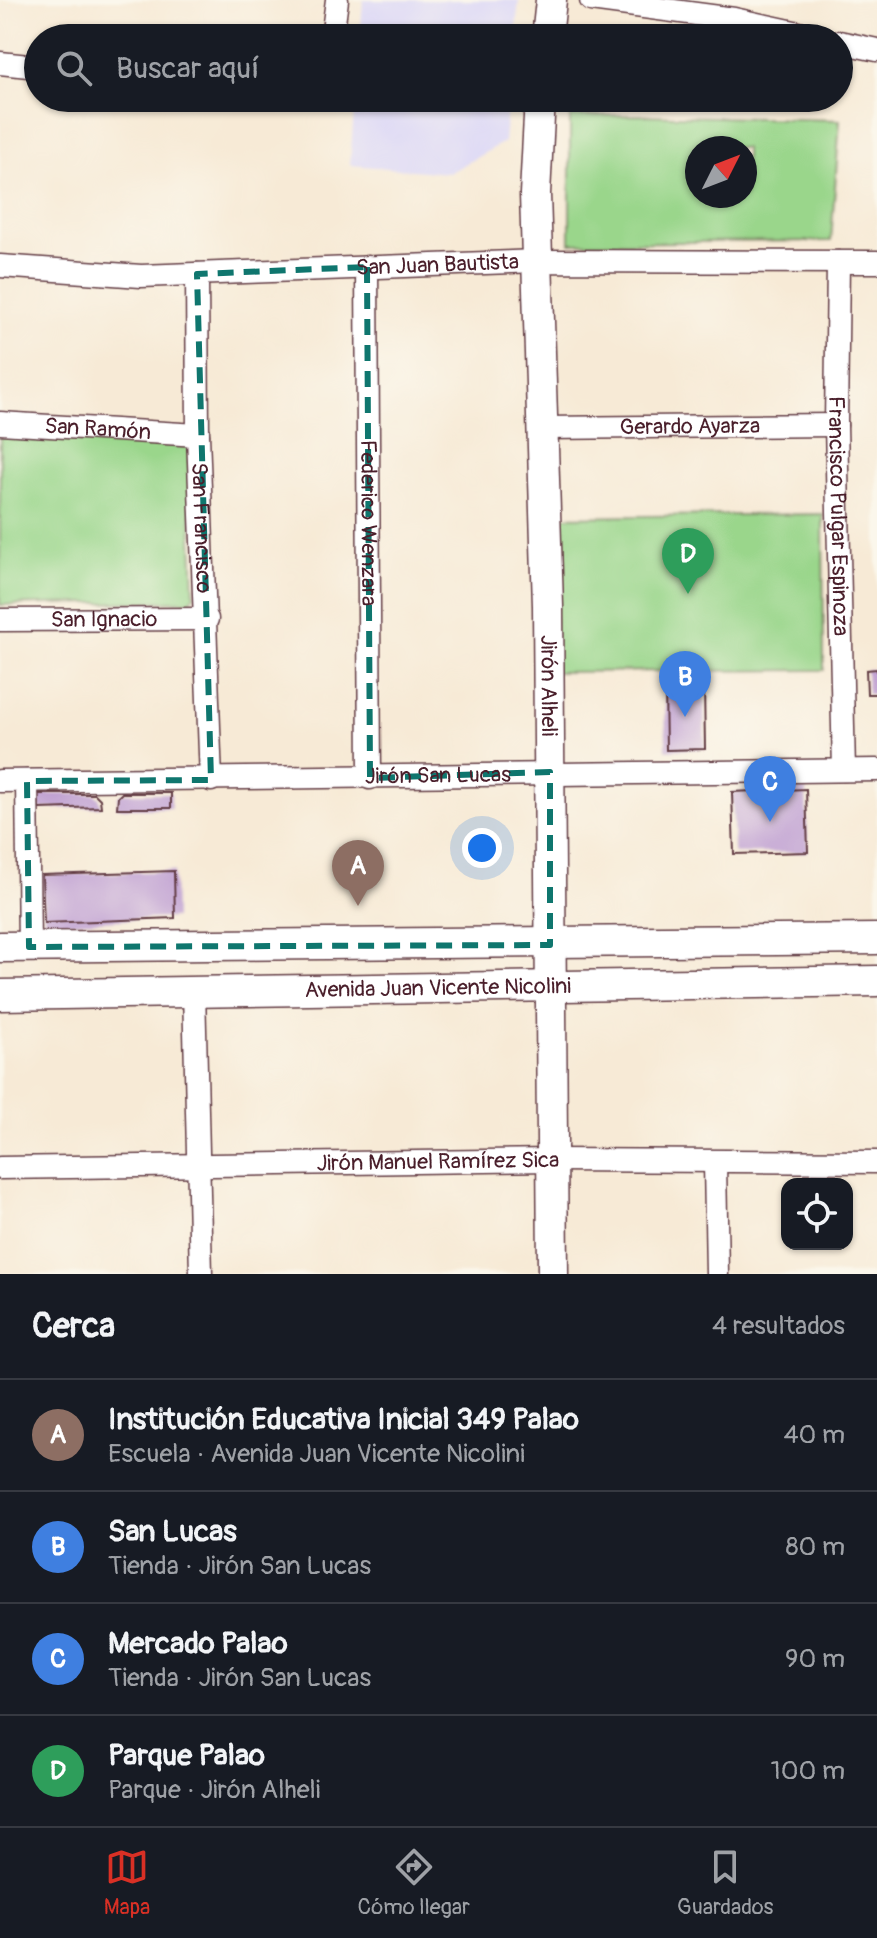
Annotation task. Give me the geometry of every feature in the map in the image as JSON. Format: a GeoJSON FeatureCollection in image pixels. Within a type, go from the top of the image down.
{"type":"FeatureCollection","features":[{"type":"Feature","properties":{"kind":"street"},"geometry":{"type":"LineString","coordinates":[[334,24],[337,0]]}},
{"type":"Feature","properties":{"kind":"street"},"geometry":{"type":"LineString","coordinates":[[548,24],[551,0]]}},
{"type":"Feature","properties":{"kind":"street"},"geometry":{"type":"LineString","coordinates":[[591,0],[735,9],[780,24]]}},
{"type":"Feature","properties":{"kind":"street"},"geometry":{"type":"LineString","coordinates":[[853,45],[877,50]]}},
{"type":"Feature","properties":{"kind":"street"},"geometry":{"type":"LineString","coordinates":[[0,63],[24,66]]}},
{"type":"Feature","properties":{"kind":"street","name":"Jirón Alheli"},"geometry":{"type":"LineString","coordinates":[[539,112],[535,194],[544,428],[550,772],[553,1274]]}},
{"type":"Feature","properties":{"kind":"street","name":"San Juan Bautista"},"geometry":{"type":"LineString","coordinates":[[0,266],[141,276],[536,261],[877,262]]}},
{"type":"Feature","properties":{"kind":"street","name":"Francisco Pulgar Espinoza"},"geometry":{"type":"LineString","coordinates":[[838,262],[836,425],[844,770]]}},
{"type":"Feature","properties":{"kind":"street","name":"Federico Wenzara"},"geometry":{"type":"LineString","coordinates":[[367,267],[370,778]]}},
{"type":"Feature","properties":{"kind":"street","name":"San Francisco"},"geometry":{"type":"LineString","coordinates":[[197,274],[198,435],[211,780]]}},
{"type":"Feature","properties":{"kind":"street","name":"San Ramón"},"geometry":{"type":"LineString","coordinates":[[0,423],[198,435]]}},
{"type":"Feature","properties":{"kind":"street","name":"Gerardo Ayarza"},"geometry":{"type":"LineString","coordinates":[[544,428],[836,425]]}},
{"type":"Feature","properties":{"kind":"street","name":"San Ignacio"},"geometry":{"type":"LineString","coordinates":[[0,620],[207,619]]}},
{"type":"Feature","properties":{"kind":"street","name":"Jirón San Lucas"},"geometry":{"type":"LineString","coordinates":[[0,781],[877,770]]}},
{"type":"Feature","properties":{"kind":"street"},"geometry":{"type":"LineString","coordinates":[[15,947],[27,781]]}},
{"type":"Feature","properties":{"kind":"street","name":"Avenida Juan Vicente Nicolini"},"geometry":{"type":"LineString","coordinates":[[15,947],[550,945],[877,939]]}},
{"type":"Feature","properties":{"kind":"street","name":"Avenida Juan Vicente Nicolini"},"geometry":{"type":"LineString","coordinates":[[0,995],[877,981]]}},
{"type":"Feature","properties":{"kind":"street"},"geometry":{"type":"LineString","coordinates":[[194,990],[201,1274]]}},
{"type":"Feature","properties":{"kind":"street","name":"Jirón Manuel Ramírez Sica"},"geometry":{"type":"LineString","coordinates":[[0,1168],[552,1160],[877,1162]]}},
{"type":"Feature","properties":{"kind":"street"},"geometry":{"type":"LineString","coordinates":[[715,1163],[717,1274]]}},
{"type":"Feature","properties":{"kind":"highlighted area"},"geometry":{"type":"Polygon","coordinates":[[[367,267],[370,778],[550,772],[550,945],[29,947],[27,781],[211,780],[197,274],[367,267]]]}},
{"type":"Feature","properties":{"kind":"shaded area"},"geometry":{"type":"Polygon","coordinates":[[[363,0],[519,0],[516,24],[361,24],[363,0]]]}},
{"type":"Feature","properties":{"kind":"shaded area"},"geometry":{"type":"Polygon","coordinates":[[[354,112],[507,112],[504,142],[449,173],[350,165],[354,112]]]}},
{"type":"Feature","properties":{"kind":"green space"},"geometry":{"type":"Polygon","coordinates":[[[570,116],[840,120],[831,241],[570,243],[570,116]]]}},
{"type":"Feature","properties":{"kind":"green space"},"geometry":{"type":"Polygon","coordinates":[[[0,434],[189,445],[194,596],[190,601],[0,605],[0,434]]]}},
{"type":"Feature","properties":{"kind":"green space"},"geometry":{"type":"Polygon","coordinates":[[[823,514],[824,670],[555,672],[551,517],[823,514]]]}},
{"type":"Feature","properties":{"kind":"building"},"geometry":{"type":"Polygon","coordinates":[[[877,669],[877,694],[867,694],[866,670],[877,669]]]}},
{"type":"Feature","properties":{"kind":"building"},"geometry":{"type":"Polygon","coordinates":[[[665,684],[704,684],[705,749],[666,750],[665,684]]]}},
{"type":"Feature","properties":{"kind":"building"},"geometry":{"type":"Polygon","coordinates":[[[806,789],[808,852],[734,854],[732,792],[806,789]]]}},
{"type":"Feature","properties":{"kind":"building"},"geometry":{"type":"Polygon","coordinates":[[[122,793],[171,793],[171,808],[117,808],[118,797],[122,793]]]}},
{"type":"Feature","properties":{"kind":"building"},"geometry":{"type":"Polygon","coordinates":[[[38,794],[95,794],[100,799],[101,807],[39,809],[38,794]]]}},
{"type":"Feature","properties":{"kind":"building"},"geometry":{"type":"Polygon","coordinates":[[[174,871],[175,918],[44,923],[42,875],[174,871]]]}},
{"type":"Feature","properties":{"kind":"place","name":"Parque Palao"},"geometry":{"type":"Point","coordinates":[688,594]}},
{"type":"Feature","properties":{"kind":"place","name":"San Lucas"},"geometry":{"type":"Point","coordinates":[685,717]}},
{"type":"Feature","properties":{"kind":"place","name":"Mercado Palao"},"geometry":{"type":"Point","coordinates":[770,822]}},
{"type":"Feature","properties":{"kind":"place","name":"Institución Educativa Inicial 349 Palao"},"geometry":{"type":"Point","coordinates":[358,906]}}]}
